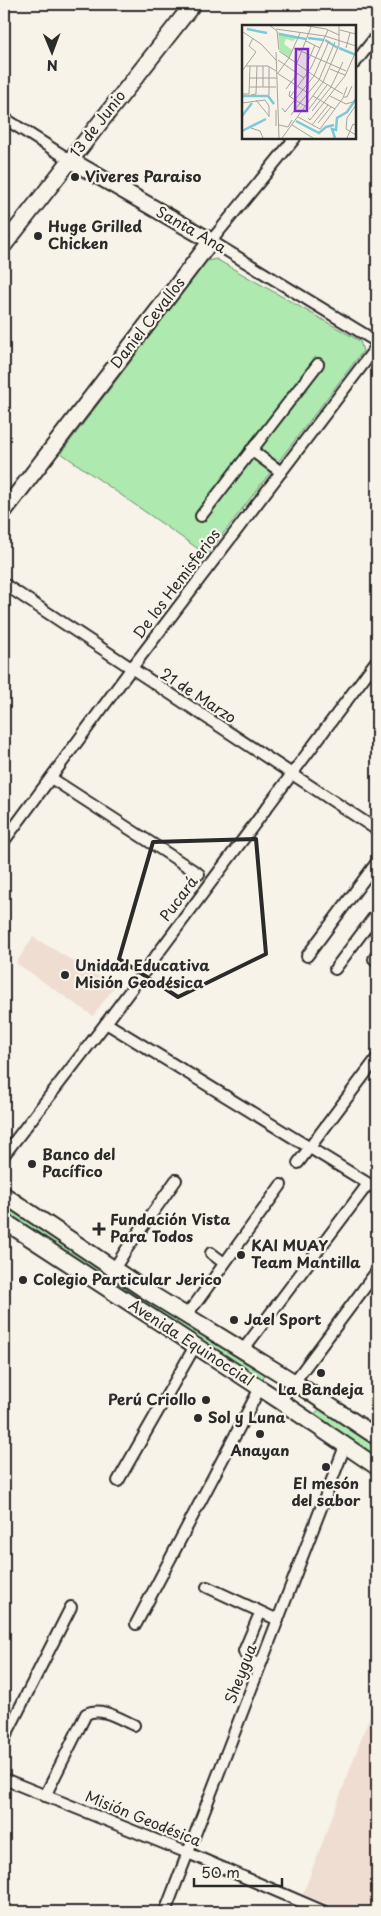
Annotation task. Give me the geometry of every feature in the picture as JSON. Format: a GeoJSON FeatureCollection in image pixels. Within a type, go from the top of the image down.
{"type":"FeatureCollection","features":[{"type":"Feature","properties":{"kind":"main road","name":"13 de Junio"},"geometry":{"type":"LineString","coordinates":[[4,245],[193,4]]}},
{"type":"Feature","properties":{"kind":"main road","name":"Santa Ana"},"geometry":{"type":"LineString","coordinates":[[70,160],[212,241]]}},
{"type":"Feature","properties":{"kind":"main road","name":"Daniel Cevallos"},"geometry":{"type":"LineString","coordinates":[[4,511],[212,241]]}},
{"type":"Feature","properties":{"kind":"main road","name":"Avenida Equinoccial"},"geometry":{"type":"LineString","coordinates":[[4,1195],[148,1292],[294,1382],[377,1437]]}},
{"type":"Feature","properties":{"kind":"main road","name":"Avenida Equinoccial"},"geometry":{"type":"LineString","coordinates":[[4,1221],[280,1401],[377,1467]]}},
{"type":"Feature","properties":{"kind":"street"},"geometry":{"type":"LineString","coordinates":[[356,62],[377,35]]}},
{"type":"Feature","properties":{"kind":"street","name":"Santa Ana"},"geometry":{"type":"LineString","coordinates":[[4,118],[70,160]]}},
{"type":"Feature","properties":{"kind":"street","name":"Daniel Cevallos"},"geometry":{"type":"LineString","coordinates":[[212,241],[294,139]]}},
{"type":"Feature","properties":{"kind":"street","name":"Santa Ana"},"geometry":{"type":"LineString","coordinates":[[212,241],[377,344]]}},
{"type":"Feature","properties":{"kind":"street","name":"De los Hemisferios"},"geometry":{"type":"LineString","coordinates":[[4,841],[377,344]]}},
{"type":"Feature","properties":{"kind":"street"},"geometry":{"type":"LineString","coordinates":[[201,516],[318,364]]}},
{"type":"Feature","properties":{"kind":"street"},"geometry":{"type":"LineString","coordinates":[[251,450],[281,472]]}},
{"type":"Feature","properties":{"kind":"street","name":"21 de Marzo"},"geometry":{"type":"LineString","coordinates":[[4,584],[131,670],[377,830]]}},
{"type":"Feature","properties":{"kind":"street","name":"Pucará"},"geometry":{"type":"LineString","coordinates":[[4,1155],[106,1023],[377,660]]}},
{"type":"Feature","properties":{"kind":"street"},"geometry":{"type":"LineString","coordinates":[[51,778],[199,874]]}},
{"type":"Feature","properties":{"kind":"street"},"geometry":{"type":"LineString","coordinates":[[307,956],[377,862]]}},
{"type":"Feature","properties":{"kind":"street"},"geometry":{"type":"LineString","coordinates":[[335,969],[377,913]]}},
{"type":"Feature","properties":{"kind":"street"},"geometry":{"type":"LineString","coordinates":[[106,1023],[373,1187],[242,1350]]}},
{"type":"Feature","properties":{"kind":"street"},"geometry":{"type":"LineString","coordinates":[[298,1164],[308,1148],[377,1058]]}},
{"type":"Feature","properties":{"kind":"street"},"geometry":{"type":"LineString","coordinates":[[114,1269],[176,1180]]}},
{"type":"Feature","properties":{"kind":"street"},"geometry":{"type":"LineString","coordinates":[[186,1314],[196,1303],[281,1185]]}},
{"type":"Feature","properties":{"kind":"street"},"geometry":{"type":"LineString","coordinates":[[210,1253],[224,1263]]}},
{"type":"Feature","properties":{"kind":"street"},"geometry":{"type":"LineString","coordinates":[[280,1401],[377,1271]]}},
{"type":"Feature","properties":{"kind":"street"},"geometry":{"type":"LineString","coordinates":[[118,1481],[195,1346]]}},
{"type":"Feature","properties":{"kind":"street"},"geometry":{"type":"LineString","coordinates":[[136,1624],[260,1388]]}},
{"type":"Feature","properties":{"kind":"street","name":"Sheygua"},"geometry":{"type":"LineString","coordinates":[[165,1912],[344,1446]]}},
{"type":"Feature","properties":{"kind":"street"},"geometry":{"type":"LineString","coordinates":[[206,1588],[278,1620]]}},
{"type":"Feature","properties":{"kind":"street"},"geometry":{"type":"LineString","coordinates":[[4,1739],[71,1606]]}},
{"type":"Feature","properties":{"kind":"street"},"geometry":{"type":"LineString","coordinates":[[258,1618],[244,1651],[250,1660],[260,1665]]}},
{"type":"Feature","properties":{"kind":"street"},"geometry":{"type":"LineString","coordinates":[[45,1796],[86,1714],[92,1710],[102,1712],[134,1725]]}},
{"type":"Feature","properties":{"kind":"street","name":"Misión Geodésica"},"geometry":{"type":"LineString","coordinates":[[4,1779],[188,1853],[304,1908],[325,1912]]}},
{"type":"Feature","properties":{"kind":"highlighted area"},"geometry":{"type":"Polygon","coordinates":[[[256,839],[266,954],[178,997],[119,959],[153,842],[256,839]]]}},
{"type":"Feature","properties":{"kind":"shaded area","name":"Unidad Educativa Misión Geodésica"},"geometry":{"type":"Polygon","coordinates":[[[33,937],[115,986],[93,1016],[16,963],[33,937]]]}},
{"type":"Feature","properties":{"kind":"shaded area"},"geometry":{"type":"Polygon","coordinates":[[[377,1697],[377,1912],[346,1912],[303,1894],[377,1697]]]}},
{"type":"Feature","properties":{"kind":"green space"},"geometry":{"type":"Polygon","coordinates":[[[216,259],[360,341],[363,351],[207,555],[61,453],[207,261],[216,259]]]}},
{"type":"Feature","properties":{"kind":"green space"},"geometry":{"type":"Polygon","coordinates":[[[5,1202],[266,1373],[261,1381],[4,1213],[5,1202]]]}},
{"type":"Feature","properties":{"kind":"green space"},"geometry":{"type":"Polygon","coordinates":[[[319,1409],[377,1447],[377,1458],[313,1416],[319,1409]]]}},
{"type":"Feature","properties":{"kind":"place","name":"Viveres Paraiso"},"geometry":{"type":"Point","coordinates":[75,177]}},
{"type":"Feature","properties":{"kind":"place","name":"Huge Grilled Chicken"},"geometry":{"type":"Point","coordinates":[38,236]}},
{"type":"Feature","properties":{"kind":"place","name":"Unidad Educativa Misión Geodésica"},"geometry":{"type":"Point","coordinates":[65,975]}},
{"type":"Feature","properties":{"kind":"place","name":"Banco del Pacífico"},"geometry":{"type":"Point","coordinates":[32,1164]}},
{"type":"Feature","properties":{"kind":"place","name":"Fundación Vista Para Todos"},"geometry":{"type":"Point","coordinates":[99,1229]}},
{"type":"Feature","properties":{"kind":"place","name":"KAI MUAY Team Mantilla"},"geometry":{"type":"Point","coordinates":[241,1255]}},
{"type":"Feature","properties":{"kind":"place","name":"Colegio Particular Jerico"},"geometry":{"type":"Point","coordinates":[23,1280]}},
{"type":"Feature","properties":{"kind":"place","name":"Jael Sport"},"geometry":{"type":"Point","coordinates":[234,1320]}},
{"type":"Feature","properties":{"kind":"place","name":"La Bandeja"},"geometry":{"type":"Point","coordinates":[321,1373]}},
{"type":"Feature","properties":{"kind":"place","name":"Perú Criollo"},"geometry":{"type":"Point","coordinates":[206,1400]}},
{"type":"Feature","properties":{"kind":"place","name":"Sol y Luna"},"geometry":{"type":"Point","coordinates":[198,1418]}},
{"type":"Feature","properties":{"kind":"place","name":"Anayan"},"geometry":{"type":"Point","coordinates":[260,1434]}},
{"type":"Feature","properties":{"kind":"place","name":"El mesón del sabor"},"geometry":{"type":"Point","coordinates":[326,1467]}}]}
